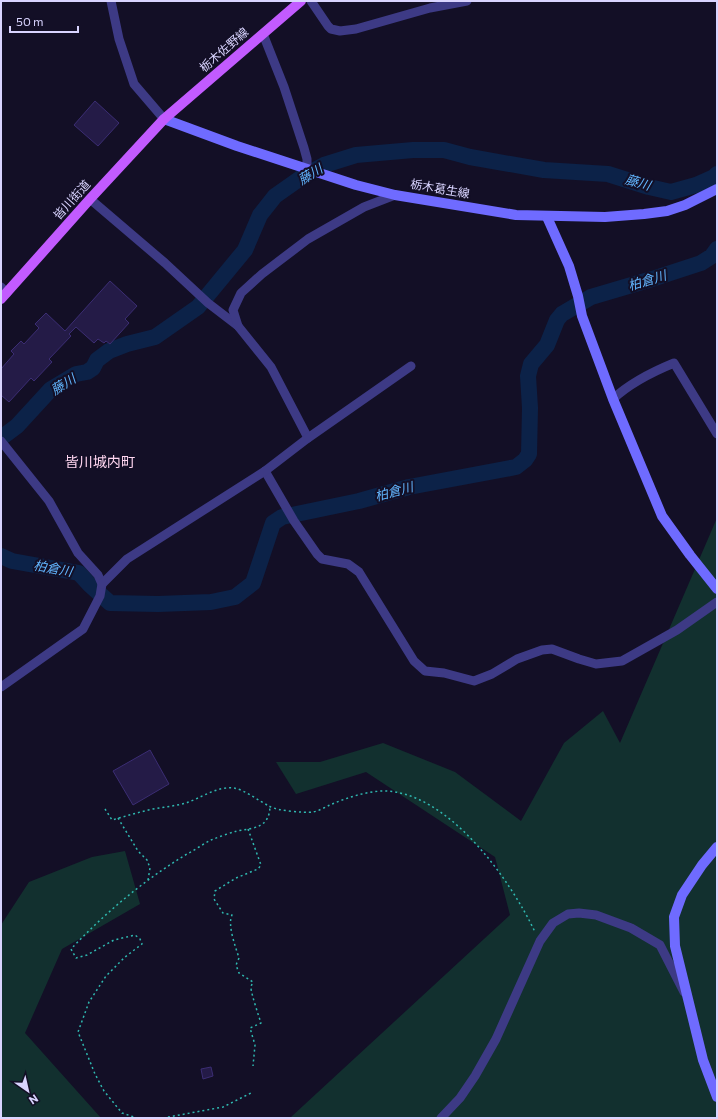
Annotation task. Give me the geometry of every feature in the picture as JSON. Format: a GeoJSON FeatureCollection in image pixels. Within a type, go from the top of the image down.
{"type":"FeatureCollection","features":[{"type":"Feature","properties":{"kind":"main road","name":"栃木佐野線"},"geometry":{"type":"LineString","coordinates":[[164,119],[302,1]]}},
{"type":"Feature","properties":{"kind":"main road","name":"皆川街道"},"geometry":{"type":"LineString","coordinates":[[3,293],[164,119]]}},
{"type":"Feature","properties":{"kind":"street"},"geometry":{"type":"LineString","coordinates":[[111,1],[120,39],[134,84],[164,119]]}},
{"type":"Feature","properties":{"kind":"street"},"geometry":{"type":"LineString","coordinates":[[311,1],[328,26],[331,29],[340,31],[356,29],[453,2],[467,1]]}},
{"type":"Feature","properties":{"kind":"street"},"geometry":{"type":"LineString","coordinates":[[263,34],[284,87],[304,148],[307,159],[305,169]]}},
{"type":"Feature","properties":{"kind":"street","name":"栃木葛生線"},"geometry":{"type":"LineString","coordinates":[[164,119],[237,146],[356,185],[395,195],[516,215],[546,217],[605,217],[644,214],[667,211],[685,206],[717,189]]}},
{"type":"Feature","properties":{"kind":"street"},"geometry":{"type":"LineString","coordinates":[[238,326],[233,310],[241,293],[262,274],[308,239],[364,207],[395,195]]}},
{"type":"Feature","properties":{"kind":"street"},"geometry":{"type":"LineString","coordinates":[[90,199],[165,263],[204,300],[238,326],[271,366],[308,438]]}},
{"type":"Feature","properties":{"kind":"street"},"geometry":{"type":"LineString","coordinates":[[546,217],[569,266],[582,316],[613,399],[662,516],[717,589]]}},
{"type":"Feature","properties":{"kind":"street"},"geometry":{"type":"LineString","coordinates":[[613,399],[621,392],[653,372],[674,363],[717,434]]}},
{"type":"Feature","properties":{"kind":"street"},"geometry":{"type":"LineString","coordinates":[[102,584],[127,559],[265,471],[308,438],[411,366]]}},
{"type":"Feature","properties":{"kind":"street"},"geometry":{"type":"LineString","coordinates":[[1,441],[48,501],[78,553],[98,575],[102,584],[100,596],[83,629],[1,687]]}},
{"type":"Feature","properties":{"kind":"street"},"geometry":{"type":"LineString","coordinates":[[265,471],[287,510],[317,554],[322,559],[348,564],[360,572],[414,661],[425,670],[444,673],[474,681],[492,674],[517,659],[542,650],[552,649],[596,664],[622,661],[677,630],[717,602]]}},
{"type":"Feature","properties":{"kind":"street"},"geometry":{"type":"LineString","coordinates":[[717,847],[702,865],[682,895],[674,917],[674,946],[703,1060],[717,1097]]}},
{"type":"Feature","properties":{"kind":"street"},"geometry":{"type":"LineString","coordinates":[[441,1118],[460,1098],[475,1076],[496,1039],[540,941],[553,923],[568,914],[579,913],[596,915],[616,922],[660,945],[687,999]]}},
{"type":"Feature","properties":{"kind":"path"},"geometry":{"type":"LineString","coordinates":[[105,809],[112,820],[185,803],[223,788],[236,788],[278,810],[313,812],[358,795],[380,791],[408,795],[430,805],[450,818],[483,852],[529,918],[540,941]]}},
{"type":"Feature","properties":{"kind":"path"},"geometry":{"type":"LineString","coordinates":[[148,1118],[137,1118],[122,1113],[104,1091],[95,1074],[78,1032],[88,1002],[106,976],[125,957],[142,944],[140,939],[135,935],[114,940],[87,955],[76,958],[71,949],[108,913],[176,861],[211,840],[261,826],[269,816],[270,807]]}},
{"type":"Feature","properties":{"kind":"path"},"geometry":{"type":"LineString","coordinates":[[118,818],[138,851],[147,860],[150,868],[148,881]]}},
{"type":"Feature","properties":{"kind":"path"},"geometry":{"type":"LineString","coordinates":[[248,829],[261,865],[258,869],[236,878],[215,891],[214,899],[223,913],[232,915],[230,919],[234,943],[239,958],[236,965],[239,973],[253,982],[251,990],[256,1011],[261,1023],[250,1028],[255,1045],[253,1066]]}},
{"type":"Feature","properties":{"kind":"path"},"geometry":{"type":"LineString","coordinates":[[162,1118],[223,1107],[253,1092]]}},
{"type":"Feature","properties":{"kind":"green space"},"geometry":{"type":"Polygon","coordinates":[[[717,518],[717,1118],[287,1118],[291,1117],[510,915],[495,857],[366,772],[296,794],[276,762],[320,762],[383,743],[455,772],[521,821],[564,743],[603,711],[620,743],[717,518]]]}},
{"type":"Feature","properties":{"kind":"green space"},"geometry":{"type":"Polygon","coordinates":[[[125,851],[140,904],[62,949],[25,1033],[101,1118],[1,1118],[1,925],[29,882],[92,857],[125,851]]]}},
{"type":"Feature","properties":{"kind":"building"},"geometry":{"type":"Polygon","coordinates":[[[95,101],[119,123],[98,146],[74,125],[95,101]]]}},
{"type":"Feature","properties":{"kind":"building"},"geometry":{"type":"Polygon","coordinates":[[[110,281],[137,306],[125,319],[129,323],[110,344],[106,341],[104,343],[98,339],[94,343],[76,327],[69,334],[71,336],[49,359],[52,362],[34,381],[31,378],[9,402],[1,395],[1,369],[14,354],[11,351],[21,341],[24,344],[39,328],[35,324],[46,313],[65,331],[110,281]]]}},
{"type":"Feature","properties":{"kind":"building"},"geometry":{"type":"Polygon","coordinates":[[[150,750],[169,784],[133,805],[113,771],[150,750]]]}},
{"type":"Feature","properties":{"kind":"building"},"geometry":{"type":"Polygon","coordinates":[[[211,1067],[213,1076],[203,1079],[201,1069],[211,1067]]]}},
{"type":"Feature","properties":{"kind":"waterway","name":"藤川"},"geometry":{"type":"LineString","coordinates":[[1,438],[17,426],[51,389],[76,374],[87,372],[93,368],[97,360],[109,351],[127,344],[155,337],[198,307],[245,250],[260,215],[275,196],[302,177],[324,165],[356,155],[413,150],[444,150],[470,157],[544,170],[608,174],[649,187],[671,192],[696,185],[714,177],[717,174]]}},
{"type":"Feature","properties":{"kind":"waterway","name":"柏倉川"},"geometry":{"type":"LineString","coordinates":[[1,556],[12,561],[79,573],[110,603],[158,604],[211,602],[235,597],[253,583],[273,523],[282,517],[359,501],[409,487],[516,467],[525,460],[529,454],[530,408],[528,376],[531,364],[547,345],[557,320],[562,314],[591,297],[701,263],[712,256],[717,249]]}},
{"type":"Feature","properties":{"kind":"district","name":"皆川城内町"},"geometry":{"type":"Point","coordinates":[100,462]}}]}
